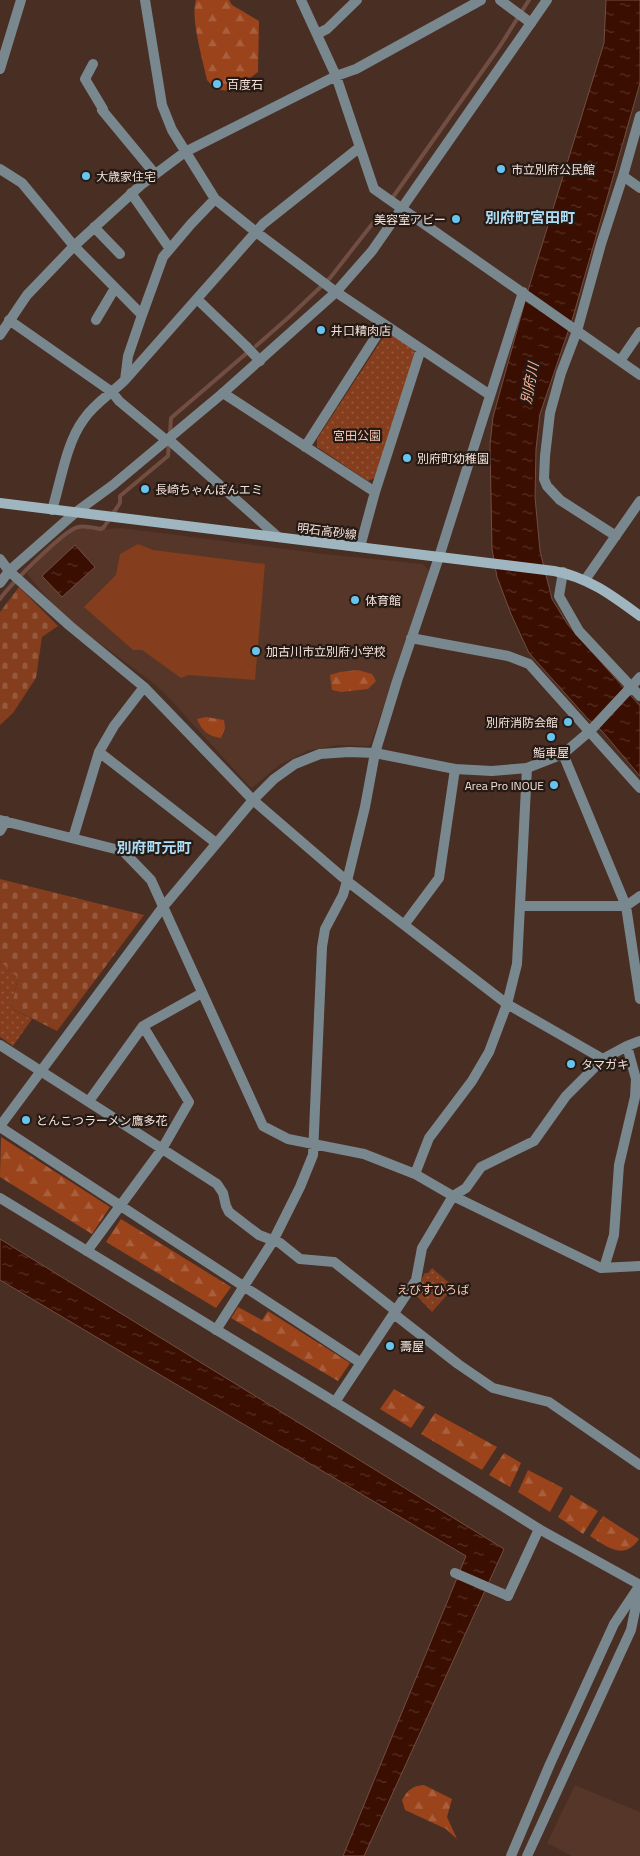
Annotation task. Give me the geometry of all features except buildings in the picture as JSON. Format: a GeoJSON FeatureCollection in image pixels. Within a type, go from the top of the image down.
{"type":"FeatureCollection","features":[{"type":"Feature","properties":{"kind":"main road","name":"明石高砂線"},"geometry":{"type":"LineString","coordinates":[[0,503],[559,571],[585,580],[602,589],[640,616]]}},
{"type":"Feature","properties":{"kind":"street"},"geometry":{"type":"LineString","coordinates":[[0,69],[21,0]]}},
{"type":"Feature","properties":{"kind":"street"},"geometry":{"type":"LineString","coordinates":[[145,0],[162,105],[172,130],[215,199],[336,292],[490,395]]}},
{"type":"Feature","properties":{"kind":"street"},"geometry":{"type":"LineString","coordinates":[[301,0],[336,76],[374,188],[640,375]]}},
{"type":"Feature","properties":{"kind":"street"},"geometry":{"type":"LineString","coordinates":[[317,34],[327,29],[356,0]]}},
{"type":"Feature","properties":{"kind":"street"},"geometry":{"type":"LineString","coordinates":[[0,335],[27,295],[74,246],[131,193],[185,152],[336,76],[356,70],[481,0]]}},
{"type":"Feature","properties":{"kind":"street"},"geometry":{"type":"LineString","coordinates":[[500,0],[531,23]]}},
{"type":"Feature","properties":{"kind":"street"},"geometry":{"type":"LineString","coordinates":[[0,583],[9,570],[76,512],[113,484],[223,393],[336,292],[372,251],[547,0]]}},
{"type":"Feature","properties":{"kind":"street"},"geometry":{"type":"LineString","coordinates":[[93,64],[85,79],[104,108],[102,110],[155,174]]}},
{"type":"Feature","properties":{"kind":"street"},"geometry":{"type":"LineString","coordinates":[[616,536],[560,500],[547,486],[544,479],[546,432],[561,373],[577,331],[640,116]]}},
{"type":"Feature","properties":{"kind":"street"},"geometry":{"type":"LineString","coordinates":[[52,510],[74,436],[84,418],[125,380],[263,224],[360,147]]}},
{"type":"Feature","properties":{"kind":"street"},"geometry":{"type":"LineString","coordinates":[[0,169],[22,183],[74,246],[142,315]]}},
{"type":"Feature","properties":{"kind":"street"},"geometry":{"type":"LineString","coordinates":[[623,176],[640,188]]}},
{"type":"Feature","properties":{"kind":"street"},"geometry":{"type":"LineString","coordinates":[[131,193],[170,249]]}},
{"type":"Feature","properties":{"kind":"street"},"geometry":{"type":"LineString","coordinates":[[125,380],[128,356],[163,257],[215,199]]}},
{"type":"Feature","properties":{"kind":"street"},"geometry":{"type":"LineString","coordinates":[[94,227],[120,254]]}},
{"type":"Feature","properties":{"kind":"street"},"geometry":{"type":"LineString","coordinates":[[96,320],[115,288]]}},
{"type":"Feature","properties":{"kind":"street"},"geometry":{"type":"LineString","coordinates":[[216,1330],[273,1240],[300,1188],[313,1155],[322,947],[325,930],[343,895],[365,807],[376,753],[397,681],[523,292]]}},
{"type":"Feature","properties":{"kind":"street"},"geometry":{"type":"LineString","coordinates":[[197,299],[260,361]]}},
{"type":"Feature","properties":{"kind":"street"},"geometry":{"type":"LineString","coordinates":[[9,320],[112,392],[119,401],[167,440],[278,537]]}},
{"type":"Feature","properties":{"kind":"street"},"geometry":{"type":"LineString","coordinates":[[305,448],[384,324]]}},
{"type":"Feature","properties":{"kind":"street"},"geometry":{"type":"LineString","coordinates":[[620,361],[640,332]]}},
{"type":"Feature","properties":{"kind":"street"},"geometry":{"type":"LineString","coordinates":[[360,547],[421,349]]}},
{"type":"Feature","properties":{"kind":"street"},"geometry":{"type":"LineString","coordinates":[[223,393],[305,448],[376,492]]}},
{"type":"Feature","properties":{"kind":"street"},"geometry":{"type":"LineString","coordinates":[[585,580],[640,501]]}},
{"type":"Feature","properties":{"kind":"street"},"geometry":{"type":"LineString","coordinates":[[0,559],[9,570],[70,626],[144,687],[253,800],[347,881],[507,1004],[603,1059]]}},
{"type":"Feature","properties":{"kind":"street"},"geometry":{"type":"LineString","coordinates":[[559,571],[559,596],[579,632],[640,696]]}},
{"type":"Feature","properties":{"kind":"street"},"geometry":{"type":"LineString","coordinates":[[411,638],[508,656],[529,664],[640,788]]}},
{"type":"Feature","properties":{"kind":"street"},"geometry":{"type":"LineString","coordinates":[[361,1363],[0,1127],[163,907],[253,800],[274,779],[295,764],[320,754],[348,752],[376,753],[455,769],[492,771],[527,768],[563,754],[590,731],[640,677]]}},
{"type":"Feature","properties":{"kind":"street"},"geometry":{"type":"LineString","coordinates":[[73,838],[99,752],[114,726],[144,687]]}},
{"type":"Feature","properties":{"kind":"street"},"geometry":{"type":"LineString","coordinates":[[99,752],[216,843]]}},
{"type":"Feature","properties":{"kind":"street"},"geometry":{"type":"LineString","coordinates":[[563,754],[626,906],[640,1000]]}},
{"type":"Feature","properties":{"kind":"street"},"geometry":{"type":"LineString","coordinates":[[414,1174],[429,1138],[472,1081],[489,1052],[507,1004],[517,964],[527,768]]}},
{"type":"Feature","properties":{"kind":"street"},"geometry":{"type":"LineString","coordinates":[[404,925],[439,878],[455,769]]}},
{"type":"Feature","properties":{"kind":"street"},"geometry":{"type":"LineString","coordinates":[[0,831],[3,821],[123,851],[152,880],[263,1126],[288,1139],[364,1154],[414,1174],[453,1196],[601,1268],[640,1266]]}},
{"type":"Feature","properties":{"kind":"street"},"geometry":{"type":"LineString","coordinates":[[521,906],[626,906],[640,896]]}},
{"type":"Feature","properties":{"kind":"street"},"geometry":{"type":"LineString","coordinates":[[89,1101],[143,1026],[202,993]]}},
{"type":"Feature","properties":{"kind":"street"},"geometry":{"type":"LineString","coordinates":[[87,1251],[162,1149],[189,1102],[143,1026]]}},
{"type":"Feature","properties":{"kind":"street"},"geometry":{"type":"LineString","coordinates":[[335,1402],[416,1280],[422,1248],[453,1196],[466,1188],[481,1167],[534,1140],[566,1096],[603,1059],[640,1041]]}},
{"type":"Feature","properties":{"kind":"street"},"geometry":{"type":"LineString","coordinates":[[0,1044],[217,1184],[223,1193],[229,1212],[259,1235],[280,1243],[300,1259],[334,1262],[458,1364],[493,1388],[549,1402],[640,1465]]}},
{"type":"Feature","properties":{"kind":"street"},"geometry":{"type":"LineString","coordinates":[[604,1268],[614,1235],[619,1165],[635,1097],[636,1079],[627,1046]]}},
{"type":"Feature","properties":{"kind":"street"},"geometry":{"type":"LineString","coordinates":[[0,1198],[540,1529],[640,1585]]}},
{"type":"Feature","properties":{"kind":"street"},"geometry":{"type":"LineString","coordinates":[[455,1573],[508,1596],[540,1529]]}},
{"type":"Feature","properties":{"kind":"street"},"geometry":{"type":"LineString","coordinates":[[512,1856],[550,1764],[614,1624],[640,1585]]}},
{"type":"Feature","properties":{"kind":"street"},"geometry":{"type":"LineString","coordinates":[[527,1856],[631,1630],[640,1585]]}},
{"type":"Feature","properties":{"kind":"street"},"geometry":{"type":"LineString","coordinates":[[550,1764],[566,1770]]}},
{"type":"Feature","properties":{"kind":"shaded area","name":"加古川市立別府小学校"},"geometry":{"type":"Polygon","coordinates":[[[80,528],[101,530],[122,528],[324,554],[423,564],[429,571],[371,743],[368,746],[337,745],[307,751],[279,765],[253,787],[250,787],[157,686],[62,615],[27,574],[40,558],[74,530],[80,528]]]}},
{"type":"Feature","properties":{"kind":"shaded area"},"geometry":{"type":"Polygon","coordinates":[[[575,1785],[640,1812],[640,1856],[572,1856],[547,1843],[575,1785]]]}},
{"type":"Feature","properties":{"kind":"green space"},"geometry":{"type":"Polygon","coordinates":[[[196,0],[229,0],[232,5],[259,21],[258,72],[233,89],[220,90],[207,80],[196,28],[196,0]]]}},
{"type":"Feature","properties":{"kind":"green space","name":"宮田公園"},"geometry":{"type":"Polygon","coordinates":[[[393,333],[413,347],[415,354],[375,478],[368,481],[317,447],[317,439],[384,336],[393,333]]]}},
{"type":"Feature","properties":{"kind":"green space"},"geometry":{"type":"Polygon","coordinates":[[[138,544],[153,550],[265,564],[255,680],[188,675],[181,678],[142,650],[133,650],[84,607],[116,575],[120,554],[138,544]]]}},
{"type":"Feature","properties":{"kind":"green space"},"geometry":{"type":"Polygon","coordinates":[[[19,587],[58,626],[42,637],[36,678],[13,713],[0,725],[0,612],[19,587]]]}},
{"type":"Feature","properties":{"kind":"green space"},"geometry":{"type":"Polygon","coordinates":[[[358,670],[372,674],[376,681],[368,689],[341,692],[332,690],[330,675],[358,670]]]}},
{"type":"Feature","properties":{"kind":"green space"},"geometry":{"type":"Polygon","coordinates":[[[206,717],[224,720],[225,728],[221,738],[212,736],[201,727],[197,719],[206,717]]]}},
{"type":"Feature","properties":{"kind":"green space"},"geometry":{"type":"Polygon","coordinates":[[[0,879],[144,915],[57,1031],[11,1008],[18,978],[0,961],[0,879]]]}},
{"type":"Feature","properties":{"kind":"green space"},"geometry":{"type":"Polygon","coordinates":[[[0,961],[18,978],[11,1008],[32,1019],[13,1046],[0,1037],[0,961]]]}},
{"type":"Feature","properties":{"kind":"green space"},"geometry":{"type":"Polygon","coordinates":[[[1,1137],[110,1207],[92,1234],[0,1177],[1,1137]]]}},
{"type":"Feature","properties":{"kind":"green space"},"geometry":{"type":"Polygon","coordinates":[[[121,1219],[231,1287],[216,1308],[106,1242],[121,1219]]]}},
{"type":"Feature","properties":{"kind":"green space","name":"えびすひろば"},"geometry":{"type":"Polygon","coordinates":[[[432,1268],[454,1287],[432,1312],[414,1293],[425,1273],[428,1273],[432,1268]]]}},
{"type":"Feature","properties":{"kind":"green space"},"geometry":{"type":"Polygon","coordinates":[[[238,1307],[262,1320],[268,1311],[350,1363],[338,1381],[231,1318],[238,1307]]]}},
{"type":"Feature","properties":{"kind":"green space"},"geometry":{"type":"Polygon","coordinates":[[[394,1389],[425,1407],[411,1428],[380,1409],[394,1389]]]}},
{"type":"Feature","properties":{"kind":"green space"},"geometry":{"type":"Polygon","coordinates":[[[435,1413],[497,1447],[482,1470],[421,1434],[435,1413]]]}},
{"type":"Feature","properties":{"kind":"green space"},"geometry":{"type":"Polygon","coordinates":[[[504,1453],[521,1463],[510,1487],[489,1475],[504,1453]]]}},
{"type":"Feature","properties":{"kind":"green space"},"geometry":{"type":"Polygon","coordinates":[[[528,1470],[563,1488],[550,1512],[518,1492],[528,1470]]]}},
{"type":"Feature","properties":{"kind":"green space"},"geometry":{"type":"Polygon","coordinates":[[[571,1495],[598,1511],[583,1534],[558,1517],[571,1495]]]}},
{"type":"Feature","properties":{"kind":"green space"},"geometry":{"type":"Polygon","coordinates":[[[603,1516],[639,1539],[633,1546],[621,1551],[609,1548],[596,1540],[590,1536],[603,1516]]]}},
{"type":"Feature","properties":{"kind":"green space"},"geometry":{"type":"Polygon","coordinates":[[[424,1785],[452,1799],[447,1817],[457,1839],[446,1829],[405,1810],[402,1800],[406,1794],[416,1786],[424,1785]]]}},
{"type":"Feature","properties":{"kind":"water","name":"別府川"},"geometry":{"type":"Polygon","coordinates":[[[606,0],[640,0],[640,83],[573,317],[540,414],[536,449],[535,497],[540,551],[552,599],[568,625],[640,706],[640,776],[602,731],[588,719],[529,653],[497,577],[492,549],[490,444],[493,417],[529,287],[604,43],[606,0]]]}},
{"type":"Feature","properties":{"kind":"water"},"geometry":{"type":"Polygon","coordinates":[[[75,545],[95,567],[62,597],[42,576],[75,545]]]}},
{"type":"Feature","properties":{"kind":"water"},"geometry":{"type":"Polygon","coordinates":[[[0,1239],[504,1549],[364,1856],[343,1856],[466,1556],[0,1280],[0,1239]]]}},
{"type":"Feature","properties":{"kind":"waterway"},"geometry":{"type":"LineString","coordinates":[[393,197],[500,46],[529,0]]}},
{"type":"Feature","properties":{"kind":"waterway"},"geometry":{"type":"LineString","coordinates":[[256,346],[330,278],[380,214]]}},
{"type":"Feature","properties":{"kind":"waterway"},"geometry":{"type":"LineString","coordinates":[[170,434],[171,418],[248,352]]}},
{"type":"Feature","properties":{"kind":"waterway"},"geometry":{"type":"LineString","coordinates":[[0,599],[37,559],[71,531],[80,526],[101,529],[104,527],[120,503],[120,496],[168,456],[169,444]]}},
{"type":"Feature","properties":{"kind":"place","name":"百度石"},"geometry":{"type":"Point","coordinates":[217,84]}},
{"type":"Feature","properties":{"kind":"place","name":"市立別府公民館"},"geometry":{"type":"Point","coordinates":[501,169]}},
{"type":"Feature","properties":{"kind":"place","name":"大歳家住宅"},"geometry":{"type":"Point","coordinates":[86,176]}},
{"type":"Feature","properties":{"kind":"place","name":"美容室アビー"},"geometry":{"type":"Point","coordinates":[456,219]}},
{"type":"Feature","properties":{"kind":"place","name":"井口精肉店"},"geometry":{"type":"Point","coordinates":[321,330]}},
{"type":"Feature","properties":{"kind":"place","name":"別府町幼稚園"},"geometry":{"type":"Point","coordinates":[407,458]}},
{"type":"Feature","properties":{"kind":"place","name":"長崎ちゃんぽんエミ"},"geometry":{"type":"Point","coordinates":[145,489]}},
{"type":"Feature","properties":{"kind":"place","name":"体育館"},"geometry":{"type":"Point","coordinates":[355,600]}},
{"type":"Feature","properties":{"kind":"place","name":"加古川市立別府小学校"},"geometry":{"type":"Point","coordinates":[256,651]}},
{"type":"Feature","properties":{"kind":"place","name":"別府消防会館"},"geometry":{"type":"Point","coordinates":[568,722]}},
{"type":"Feature","properties":{"kind":"place","name":"鮨車屋"},"geometry":{"type":"Point","coordinates":[551,737]}},
{"type":"Feature","properties":{"kind":"place","name":"Area Pro INOUE"},"geometry":{"type":"Point","coordinates":[554,785]}},
{"type":"Feature","properties":{"kind":"place","name":"タマガキ"},"geometry":{"type":"Point","coordinates":[571,1064]}},
{"type":"Feature","properties":{"kind":"place","name":"とんこつラーメン鷹多花"},"geometry":{"type":"Point","coordinates":[26,1120]}},
{"type":"Feature","properties":{"kind":"place","name":"壽屋"},"geometry":{"type":"Point","coordinates":[390,1346]}},
{"type":"Feature","properties":{"kind":"district","name":"別府町宮田町"},"geometry":{"type":"Point","coordinates":[530,217]}},
{"type":"Feature","properties":{"kind":"district","name":"別府町元町"},"geometry":{"type":"Point","coordinates":[154,847]}}]}
